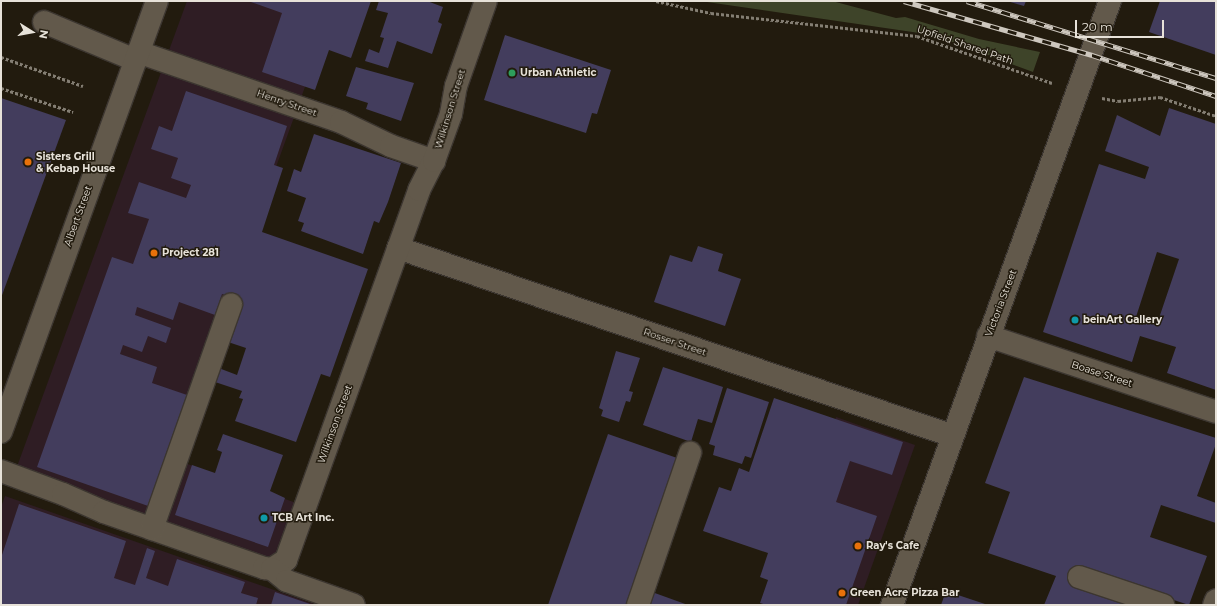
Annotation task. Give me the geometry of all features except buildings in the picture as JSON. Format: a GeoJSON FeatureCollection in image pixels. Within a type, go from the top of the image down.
{"type":"FeatureCollection","features":[{"type":"Feature","properties":{"kind":"street","name":"Albert Street"},"geometry":{"type":"LineString","coordinates":[[1,432],[157,1]]}},
{"type":"Feature","properties":{"kind":"street","name":"Wilkinson Street"},"geometry":{"type":"LineString","coordinates":[[272,570],[286,560],[290,551],[419,190],[434,161],[451,114],[456,86],[486,1]]}},
{"type":"Feature","properties":{"kind":"street","name":"Victoria Street"},"geometry":{"type":"LineString","coordinates":[[892,605],[1110,1]]}},
{"type":"Feature","properties":{"kind":"street","name":"Henry Street"},"geometry":{"type":"LineString","coordinates":[[44,22],[136,56],[341,122],[391,146],[434,161]]}},
{"type":"Feature","properties":{"kind":"street","name":"Rosser Street"},"geometry":{"type":"LineString","coordinates":[[398,248],[953,436]]}},
{"type":"Feature","properties":{"kind":"street"},"geometry":{"type":"LineString","coordinates":[[152,529],[231,305]]}},
{"type":"Feature","properties":{"kind":"street","name":"Boase Street"},"geometry":{"type":"LineString","coordinates":[[988,336],[1216,412]]}},
{"type":"Feature","properties":{"kind":"street"},"geometry":{"type":"LineString","coordinates":[[638,605],[690,453]]}},
{"type":"Feature","properties":{"kind":"street"},"geometry":{"type":"LineString","coordinates":[[1,471],[152,529],[272,570],[287,581],[354,605]]}},
{"type":"Feature","properties":{"kind":"street"},"geometry":{"type":"LineString","coordinates":[[1079,577],[1162,605]]}},
{"type":"Feature","properties":{"kind":"street"},"geometry":{"type":"LineString","coordinates":[[1214,605],[1216,600]]}},
{"type":"Feature","properties":{"kind":"path","name":"Upfield Shared Path"},"geometry":{"type":"LineString","coordinates":[[656,1],[711,13],[917,36],[1078,93],[1118,101],[1160,97],[1216,116]]}},
{"type":"Feature","properties":{"kind":"path"},"geometry":{"type":"LineString","coordinates":[[1,57],[83,86]]}},
{"type":"Feature","properties":{"kind":"path"},"geometry":{"type":"LineString","coordinates":[[1,88],[73,112]]}},
{"type":"Feature","properties":{"kind":"shaded area"},"geometry":{"type":"Polygon","coordinates":[[[187,1],[336,1],[171,458],[299,504],[278,562],[15,472],[187,1]]]}},
{"type":"Feature","properties":{"kind":"shaded area"},"geometry":{"type":"Polygon","coordinates":[[[836,417],[915,445],[858,605],[769,605],[836,417]]]}},
{"type":"Feature","properties":{"kind":"shaded area"},"geometry":{"type":"Polygon","coordinates":[[[5,496],[317,605],[1,605],[1,507],[5,496]]]}},
{"type":"Feature","properties":{"kind":"green space"},"geometry":{"type":"Polygon","coordinates":[[[700,1],[832,1],[896,18],[905,17],[979,39],[1040,52],[1033,72],[933,35],[700,1]]]}},
{"type":"Feature","properties":{"kind":"railway"},"geometry":{"type":"LineString","coordinates":[[904,1],[1092,55],[1216,96]]}},
{"type":"Feature","properties":{"kind":"railway"},"geometry":{"type":"LineString","coordinates":[[967,1],[1216,78]]}},
{"type":"Feature","properties":{"kind":"place","name":"Urban Athletic"},"geometry":{"type":"Point","coordinates":[512,73]}},
{"type":"Feature","properties":{"kind":"place","name":"Sisters Grill & Kebap House"},"geometry":{"type":"Point","coordinates":[28,162]}},
{"type":"Feature","properties":{"kind":"place","name":"Project 281"},"geometry":{"type":"Point","coordinates":[154,253]}},
{"type":"Feature","properties":{"kind":"place","name":"beinArt Gallery"},"geometry":{"type":"Point","coordinates":[1075,320]}},
{"type":"Feature","properties":{"kind":"place","name":"TCB Art Inc."},"geometry":{"type":"Point","coordinates":[264,518]}},
{"type":"Feature","properties":{"kind":"place","name":"Ray's Cafe"},"geometry":{"type":"Point","coordinates":[858,546]}},
{"type":"Feature","properties":{"kind":"place","name":"Green Acre Pizza Bar"},"geometry":{"type":"Point","coordinates":[842,593]}}]}
